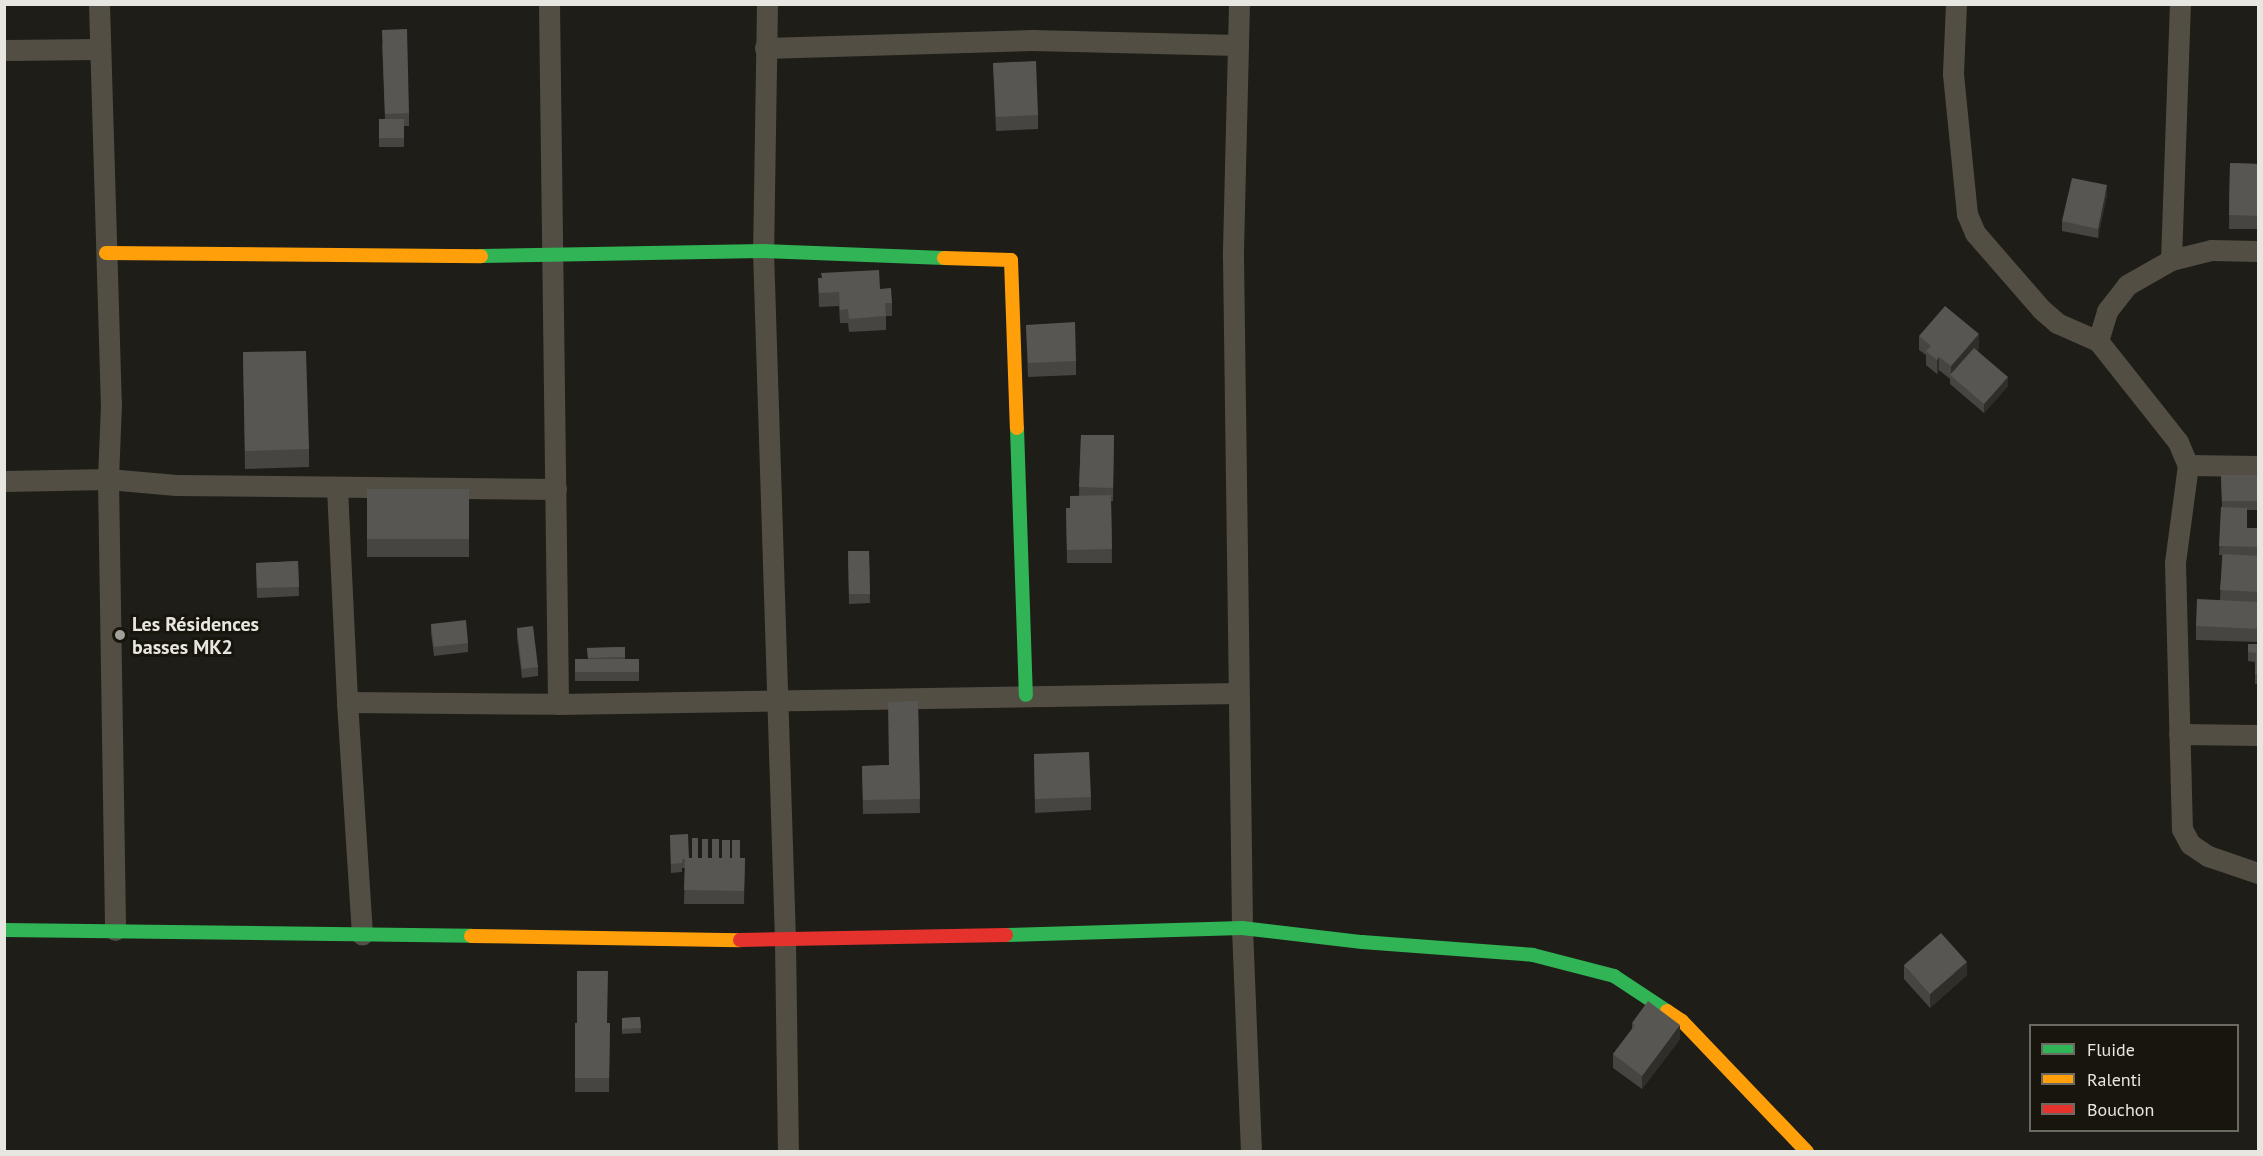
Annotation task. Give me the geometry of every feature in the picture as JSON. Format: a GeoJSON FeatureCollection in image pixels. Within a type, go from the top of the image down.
{"type":"FeatureCollection","features":[{"type":"Feature","properties":{"kind":"street"},"geometry":{"type":"LineString","coordinates":[[99,4],[111,404],[108,479],[115,930]]}},
{"type":"Feature","properties":{"kind":"street"},"geometry":{"type":"LineString","coordinates":[[549,4],[558,704]]}},
{"type":"Feature","properties":{"kind":"street"},"geometry":{"type":"LineString","coordinates":[[767,4],[763,251],[785,942],[788,1152]]}},
{"type":"Feature","properties":{"kind":"street"},"geometry":{"type":"LineString","coordinates":[[1239,4],[1233,257],[1242,928],[1251,1152]]}},
{"type":"Feature","properties":{"kind":"street"},"geometry":{"type":"LineString","coordinates":[[1956,4],[1953,74],[1967,214],[1975,233],[2049,316],[2057,323],[2098,341],[2178,442],[2188,465],[2175,563],[2182,829],[2190,844],[2208,856],[2259,873]]}},
{"type":"Feature","properties":{"kind":"street"},"geometry":{"type":"LineString","coordinates":[[2171,260],[2180,4]]}},
{"type":"Feature","properties":{"kind":"street"},"geometry":{"type":"LineString","coordinates":[[765,48],[1032,40],[1238,45]]}},
{"type":"Feature","properties":{"kind":"street"},"geometry":{"type":"LineString","coordinates":[[4,50],[99,49]]}},
{"type":"Feature","properties":{"kind":"street"},"geometry":{"type":"LineString","coordinates":[[2098,341],[2107,310],[2127,285],[2171,260],[2211,250],[2259,251]]}},
{"type":"Feature","properties":{"kind":"street"},"geometry":{"type":"LineString","coordinates":[[106,254],[552,256],[763,251],[1011,260],[1026,695]]}},
{"type":"Feature","properties":{"kind":"street"},"geometry":{"type":"LineString","coordinates":[[2188,465],[2259,466]]}},
{"type":"Feature","properties":{"kind":"street"},"geometry":{"type":"LineString","coordinates":[[4,482],[108,479],[176,485],[556,489]]}},
{"type":"Feature","properties":{"kind":"street"},"geometry":{"type":"LineString","coordinates":[[337,488],[347,702],[362,935]]}},
{"type":"Feature","properties":{"kind":"street"},"geometry":{"type":"LineString","coordinates":[[347,702],[558,704],[1238,693]]}},
{"type":"Feature","properties":{"kind":"street"},"geometry":{"type":"LineString","coordinates":[[2180,734],[2259,735]]}},
{"type":"Feature","properties":{"kind":"street"},"geometry":{"type":"LineString","coordinates":[[4,930],[785,942],[1242,928],[1362,942],[1533,955],[1614,976],[1682,1021],[1807,1152]]}},
{"type":"Feature","properties":{"kind":"building"},"geometry":{"type":"Polygon","coordinates":[[[407,29],[409,113],[385,114],[382,30],[407,29]]]}},
{"type":"Feature","properties":{"kind":"building"},"geometry":{"type":"Polygon","coordinates":[[[1036,61],[1038,115],[996,117],[993,63],[1036,61]]]}},
{"type":"Feature","properties":{"kind":"building"},"geometry":{"type":"Polygon","coordinates":[[[379,119],[404,119],[404,138],[379,138],[379,119]]]}},
{"type":"Feature","properties":{"kind":"building"},"geometry":{"type":"Polygon","coordinates":[[[2230,163],[2259,164],[2259,216],[2229,215],[2230,163]]]}},
{"type":"Feature","properties":{"kind":"building"},"geometry":{"type":"Polygon","coordinates":[[[2072,178],[2107,185],[2098,229],[2062,221],[2072,178]]]}},
{"type":"Feature","properties":{"kind":"building"},"geometry":{"type":"Polygon","coordinates":[[[879,270],[880,289],[891,288],[892,303],[885,303],[886,316],[849,319],[848,309],[840,310],[839,292],[819,293],[818,278],[822,278],[821,273],[879,270]]]}},
{"type":"Feature","properties":{"kind":"building"},"geometry":{"type":"Polygon","coordinates":[[[1945,306],[1979,334],[1951,366],[1939,357],[1937,360],[1926,351],[1931,346],[1919,336],[1945,306]]]}},
{"type":"Feature","properties":{"kind":"building"},"geometry":{"type":"Polygon","coordinates":[[[1075,322],[1076,361],[1028,363],[1026,325],[1075,322]]]}},
{"type":"Feature","properties":{"kind":"building"},"geometry":{"type":"Polygon","coordinates":[[[1974,348],[2008,377],[1984,404],[1950,375],[1974,348]]]}},
{"type":"Feature","properties":{"kind":"building"},"geometry":{"type":"Polygon","coordinates":[[[306,351],[309,449],[245,451],[243,352],[306,351]]]}},
{"type":"Feature","properties":{"kind":"building"},"geometry":{"type":"Polygon","coordinates":[[[1081,435],[1114,435],[1113,488],[1079,487],[1081,435]]]}},
{"type":"Feature","properties":{"kind":"building"},"geometry":{"type":"Polygon","coordinates":[[[2221,475],[2259,475],[2259,501],[2222,501],[2221,475]]]}},
{"type":"Feature","properties":{"kind":"building"},"geometry":{"type":"Polygon","coordinates":[[[367,489],[469,489],[469,539],[367,539],[367,489]]]}},
{"type":"Feature","properties":{"kind":"building"},"geometry":{"type":"Polygon","coordinates":[[[1111,495],[1112,549],[1067,550],[1066,508],[1070,508],[1070,496],[1111,495]]]}},
{"type":"Feature","properties":{"kind":"building"},"geometry":{"type":"Polygon","coordinates":[[[2221,507],[2247,508],[2247,528],[2259,528],[2259,547],[2219,546],[2221,507]]]}},
{"type":"Feature","properties":{"kind":"building"},"geometry":{"type":"Polygon","coordinates":[[[848,551],[869,551],[870,594],[849,594],[848,551]]]}},
{"type":"Feature","properties":{"kind":"building"},"geometry":{"type":"Polygon","coordinates":[[[2223,554],[2259,556],[2259,592],[2220,590],[2223,554]]]}},
{"type":"Feature","properties":{"kind":"building"},"geometry":{"type":"Polygon","coordinates":[[[298,561],[299,587],[257,588],[256,563],[298,561]]]}},
{"type":"Feature","properties":{"kind":"building"},"geometry":{"type":"Polygon","coordinates":[[[2197,599],[2259,602],[2259,629],[2196,626],[2197,599]]]}},
{"type":"Feature","properties":{"kind":"building"},"geometry":{"type":"Polygon","coordinates":[[[466,620],[468,643],[434,647],[431,624],[466,620]]]}},
{"type":"Feature","properties":{"kind":"building"},"geometry":{"type":"Polygon","coordinates":[[[533,626],[538,667],[522,669],[517,628],[533,626]]]}},
{"type":"Feature","properties":{"kind":"building"},"geometry":{"type":"Polygon","coordinates":[[[2248,644],[2259,644],[2259,675],[2255,674],[2256,653],[2248,652],[2248,644]]]}},
{"type":"Feature","properties":{"kind":"building"},"geometry":{"type":"Polygon","coordinates":[[[625,647],[625,657],[588,658],[587,648],[625,647]]]}},
{"type":"Feature","properties":{"kind":"building"},"geometry":{"type":"Polygon","coordinates":[[[575,659],[639,659],[639,672],[575,672],[575,659]]]}},
{"type":"Feature","properties":{"kind":"building"},"geometry":{"type":"Polygon","coordinates":[[[918,701],[920,799],[863,800],[862,766],[889,765],[888,702],[918,701]]]}},
{"type":"Feature","properties":{"kind":"building"},"geometry":{"type":"Polygon","coordinates":[[[1089,752],[1091,797],[1035,799],[1034,754],[1089,752]]]}},
{"type":"Feature","properties":{"kind":"building"},"geometry":{"type":"Polygon","coordinates":[[[688,834],[689,858],[682,859],[682,863],[671,864],[670,835],[688,834]]]}},
{"type":"Feature","properties":{"kind":"building"},"geometry":{"type":"Polygon","coordinates":[[[692,838],[698,838],[698,858],[692,858],[692,838]]]}},
{"type":"Feature","properties":{"kind":"building"},"geometry":{"type":"Polygon","coordinates":[[[702,839],[708,839],[708,858],[702,858],[702,839]]]}},
{"type":"Feature","properties":{"kind":"building"},"geometry":{"type":"Polygon","coordinates":[[[712,839],[719,839],[719,858],[712,858],[712,839]]]}},
{"type":"Feature","properties":{"kind":"building"},"geometry":{"type":"Polygon","coordinates":[[[722,840],[730,840],[730,858],[722,858],[722,840]]]}},
{"type":"Feature","properties":{"kind":"building"},"geometry":{"type":"Polygon","coordinates":[[[732,840],[740,840],[740,858],[732,858],[732,840]]]}},
{"type":"Feature","properties":{"kind":"building"},"geometry":{"type":"Polygon","coordinates":[[[685,858],[745,858],[744,891],[684,890],[685,858]]]}},
{"type":"Feature","properties":{"kind":"building"},"geometry":{"type":"Polygon","coordinates":[[[1941,933],[1967,962],[1930,994],[1904,965],[1941,933]]]}},
{"type":"Feature","properties":{"kind":"building"},"geometry":{"type":"Polygon","coordinates":[[[577,971],[608,971],[607,1023],[577,1023],[577,971]]]}},
{"type":"Feature","properties":{"kind":"building"},"geometry":{"type":"Polygon","coordinates":[[[1648,1001],[1680,1025],[1642,1076],[1613,1054],[1635,1025],[1632,1023],[1648,1001]]]}},
{"type":"Feature","properties":{"kind":"building"},"geometry":{"type":"Polygon","coordinates":[[[640,1017],[641,1028],[622,1029],[622,1018],[640,1017]]]}},
{"type":"Feature","properties":{"kind":"building"},"geometry":{"type":"Polygon","coordinates":[[[575,1023],[610,1023],[609,1078],[575,1078],[575,1023]]]}},
{"type":"Feature","properties":{"kind":"traffic: fast"},"geometry":{"type":"LineString","coordinates":[[481,256],[763,251],[944,258]]}},
{"type":"Feature","properties":{"kind":"traffic: fast"},"geometry":{"type":"LineString","coordinates":[[1017,428],[1026,695]]}},
{"type":"Feature","properties":{"kind":"traffic: fast"},"geometry":{"type":"LineString","coordinates":[[1006,935],[1242,928],[1362,942],[1533,955],[1614,976],[1667,1011]]}},
{"type":"Feature","properties":{"kind":"traffic: fast"},"geometry":{"type":"LineString","coordinates":[[4,930],[471,936]]}},
{"type":"Feature","properties":{"kind":"traffic: slow"},"geometry":{"type":"LineString","coordinates":[[106,253],[481,256]]}},
{"type":"Feature","properties":{"kind":"traffic: slow"},"geometry":{"type":"LineString","coordinates":[[944,258],[1011,260],[1017,428]]}},
{"type":"Feature","properties":{"kind":"traffic: slow"},"geometry":{"type":"LineString","coordinates":[[471,936],[740,940]]}},
{"type":"Feature","properties":{"kind":"traffic: slow"},"geometry":{"type":"LineString","coordinates":[[1667,1011],[1682,1021],[1807,1152]]}},
{"type":"Feature","properties":{"kind":"traffic: jam"},"geometry":{"type":"LineString","coordinates":[[740,940],[1006,935]]}},
{"type":"Feature","properties":{"kind":"place","name":"Les Résidences basses MK2"},"geometry":{"type":"Point","coordinates":[120,635]}}]}
